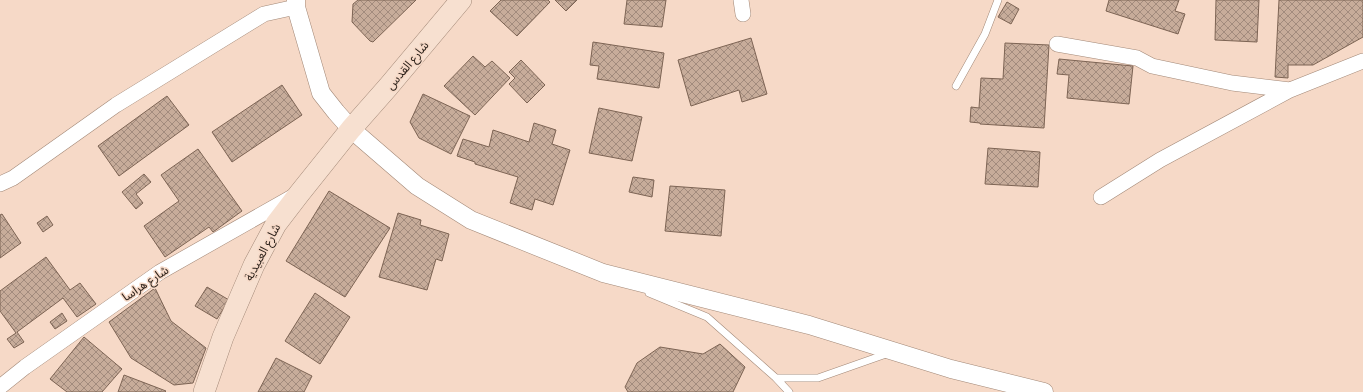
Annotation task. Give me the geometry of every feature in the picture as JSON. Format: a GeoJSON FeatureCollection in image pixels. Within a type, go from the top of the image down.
{"type":"FeatureCollection","features":[{"type":"Feature","properties":{"kind":"main road","name":"شارع القدس"},"geometry":{"type":"LineString","coordinates":[[351,129],[461,0]]}},
{"type":"Feature","properties":{"kind":"main road","name":"شارع العبيدية"},"geometry":{"type":"LineString","coordinates":[[204,392],[222,337],[254,265],[276,224],[351,129]]}},
{"type":"Feature","properties":{"kind":"street"},"geometry":{"type":"LineString","coordinates":[[0,184],[13,178],[116,106],[264,14],[296,4],[321,93],[351,129],[417,186],[471,220],[603,273],[809,325],[951,369],[1044,392]]}},
{"type":"Feature","properties":{"kind":"street"},"geometry":{"type":"LineString","coordinates":[[1057,44],[1137,58],[1152,66],[1232,83],[1290,90]]}},
{"type":"Feature","properties":{"kind":"street"},"geometry":{"type":"LineString","coordinates":[[1101,197],[1160,160],[1290,90],[1363,61]]}},
{"type":"Feature","properties":{"kind":"street","name":"شارع هراسا"},"geometry":{"type":"LineString","coordinates":[[0,387],[25,367],[160,272],[299,194]]}},
{"type":"Feature","properties":{"kind":"lane"},"geometry":{"type":"LineString","coordinates":[[956,86],[985,34],[998,0]]}},
{"type":"Feature","properties":{"kind":"lane"},"geometry":{"type":"LineString","coordinates":[[603,273],[707,317],[776,378],[789,392]]}},
{"type":"Feature","properties":{"kind":"lane"},"geometry":{"type":"LineString","coordinates":[[776,378],[818,378],[894,351]]}},
{"type":"Feature","properties":{"kind":"building"},"geometry":{"type":"Polygon","coordinates":[[[358,0],[416,0],[373,42],[370,41],[352,22],[353,4],[358,0]]]}},
{"type":"Feature","properties":{"kind":"building"},"geometry":{"type":"Polygon","coordinates":[[[501,0],[548,0],[550,2],[517,36],[490,11],[501,0]]]}},
{"type":"Feature","properties":{"kind":"building"},"geometry":{"type":"Polygon","coordinates":[[[555,0],[577,0],[566,11],[555,0]]]}},
{"type":"Feature","properties":{"kind":"building"},"geometry":{"type":"Polygon","coordinates":[[[627,0],[666,0],[662,27],[624,24],[627,0]]]}},
{"type":"Feature","properties":{"kind":"building"},"geometry":{"type":"Polygon","coordinates":[[[1109,0],[1179,0],[1175,11],[1185,14],[1178,34],[1106,11],[1109,0]]]}},
{"type":"Feature","properties":{"kind":"building"},"geometry":{"type":"Polygon","coordinates":[[[1216,0],[1259,0],[1257,42],[1215,40],[1216,0]]]}},
{"type":"Feature","properties":{"kind":"building"},"geometry":{"type":"Polygon","coordinates":[[[1279,0],[1363,0],[1363,37],[1313,65],[1288,65],[1288,78],[1275,77],[1279,0]]]}},
{"type":"Feature","properties":{"kind":"building"},"geometry":{"type":"Polygon","coordinates":[[[1007,2],[1019,9],[1011,24],[998,17],[1007,2]]]}},
{"type":"Feature","properties":{"kind":"building"},"geometry":{"type":"Polygon","coordinates":[[[751,38],[767,94],[742,102],[739,90],[691,106],[678,60],[751,38]]]}},
{"type":"Feature","properties":{"kind":"building"},"geometry":{"type":"Polygon","coordinates":[[[593,42],[664,53],[659,88],[597,79],[599,66],[590,65],[593,42]]]}},
{"type":"Feature","properties":{"kind":"building"},"geometry":{"type":"Polygon","coordinates":[[[1005,43],[1049,45],[1044,128],[970,122],[971,107],[979,108],[981,78],[1003,79],[1005,43]]]}},
{"type":"Feature","properties":{"kind":"building"},"geometry":{"type":"Polygon","coordinates":[[[473,56],[485,67],[492,61],[510,78],[475,115],[444,86],[473,56]]]}},
{"type":"Feature","properties":{"kind":"building"},"geometry":{"type":"Polygon","coordinates":[[[1059,59],[1133,66],[1129,104],[1067,98],[1069,75],[1057,74],[1059,59]]]}},
{"type":"Feature","properties":{"kind":"building"},"geometry":{"type":"Polygon","coordinates":[[[521,60],[545,85],[527,103],[509,84],[515,78],[509,72],[521,60]]]}},
{"type":"Feature","properties":{"kind":"building"},"geometry":{"type":"Polygon","coordinates":[[[282,85],[302,115],[232,162],[212,132],[282,85]]]}},
{"type":"Feature","properties":{"kind":"building"},"geometry":{"type":"Polygon","coordinates":[[[423,94],[470,116],[451,154],[419,138],[410,122],[423,94]]]}},
{"type":"Feature","properties":{"kind":"building"},"geometry":{"type":"Polygon","coordinates":[[[167,96],[189,125],[119,176],[98,146],[167,96]]]}},
{"type":"Feature","properties":{"kind":"building"},"geometry":{"type":"Polygon","coordinates":[[[599,108],[642,117],[632,161],[589,153],[599,108]]]}},
{"type":"Feature","properties":{"kind":"building"},"geometry":{"type":"Polygon","coordinates":[[[534,123],[556,130],[552,144],[570,150],[553,205],[535,199],[532,210],[510,203],[518,177],[475,164],[475,162],[457,156],[463,139],[489,147],[493,130],[529,142],[534,123]]]}},
{"type":"Feature","properties":{"kind":"building"},"geometry":{"type":"Polygon","coordinates":[[[988,148],[1040,152],[1038,187],[985,184],[988,148]]]}},
{"type":"Feature","properties":{"kind":"building"},"geometry":{"type":"Polygon","coordinates":[[[198,149],[242,211],[213,232],[209,227],[165,257],[144,226],[179,201],[161,175],[198,149]]]}},
{"type":"Feature","properties":{"kind":"building"},"geometry":{"type":"Polygon","coordinates":[[[144,174],[151,182],[136,194],[143,203],[136,209],[122,192],[144,174]]]}},
{"type":"Feature","properties":{"kind":"building"},"geometry":{"type":"Polygon","coordinates":[[[633,177],[654,180],[652,197],[629,192],[633,177]]]}},
{"type":"Feature","properties":{"kind":"building"},"geometry":{"type":"Polygon","coordinates":[[[670,186],[725,190],[721,236],[665,231],[670,186]]]}},
{"type":"Feature","properties":{"kind":"building"},"geometry":{"type":"Polygon","coordinates":[[[329,191],[390,228],[345,297],[286,261],[329,191]]]}},
{"type":"Feature","properties":{"kind":"building"},"geometry":{"type":"Polygon","coordinates":[[[398,213],[421,220],[420,225],[449,234],[442,261],[436,259],[427,290],[379,277],[398,213]]]}},
{"type":"Feature","properties":{"kind":"building"},"geometry":{"type":"Polygon","coordinates":[[[2,214],[21,243],[0,258],[0,215],[2,214]]]}},
{"type":"Feature","properties":{"kind":"building"},"geometry":{"type":"Polygon","coordinates":[[[47,216],[53,225],[43,232],[37,223],[47,216]]]}},
{"type":"Feature","properties":{"kind":"building"},"geometry":{"type":"Polygon","coordinates":[[[46,257],[70,290],[80,283],[96,304],[77,317],[63,298],[17,332],[24,342],[14,348],[7,339],[16,333],[0,311],[0,291],[46,257]]]}},
{"type":"Feature","properties":{"kind":"building"},"geometry":{"type":"Polygon","coordinates":[[[207,287],[229,300],[217,319],[195,306],[207,287]]]}},
{"type":"Feature","properties":{"kind":"building"},"geometry":{"type":"Polygon","coordinates":[[[155,288],[171,321],[206,348],[193,383],[174,385],[131,358],[109,322],[155,288]]]}},
{"type":"Feature","properties":{"kind":"building"},"geometry":{"type":"Polygon","coordinates":[[[315,293],[350,317],[320,364],[285,341],[315,293]]]}},
{"type":"Feature","properties":{"kind":"building"},"geometry":{"type":"Polygon","coordinates":[[[62,313],[67,321],[55,329],[50,322],[62,313]]]}},
{"type":"Feature","properties":{"kind":"building"},"geometry":{"type":"Polygon","coordinates":[[[84,337],[122,369],[102,392],[67,392],[50,379],[84,337]]]}},
{"type":"Feature","properties":{"kind":"building"},"geometry":{"type":"Polygon","coordinates":[[[720,344],[745,367],[733,392],[628,392],[625,387],[637,363],[660,347],[703,354],[720,344]]]}},
{"type":"Feature","properties":{"kind":"building"},"geometry":{"type":"Polygon","coordinates":[[[276,358],[312,376],[304,392],[258,392],[276,358]]]}},
{"type":"Feature","properties":{"kind":"building"},"geometry":{"type":"Polygon","coordinates":[[[124,375],[166,391],[118,392],[124,375]]]}}]}
